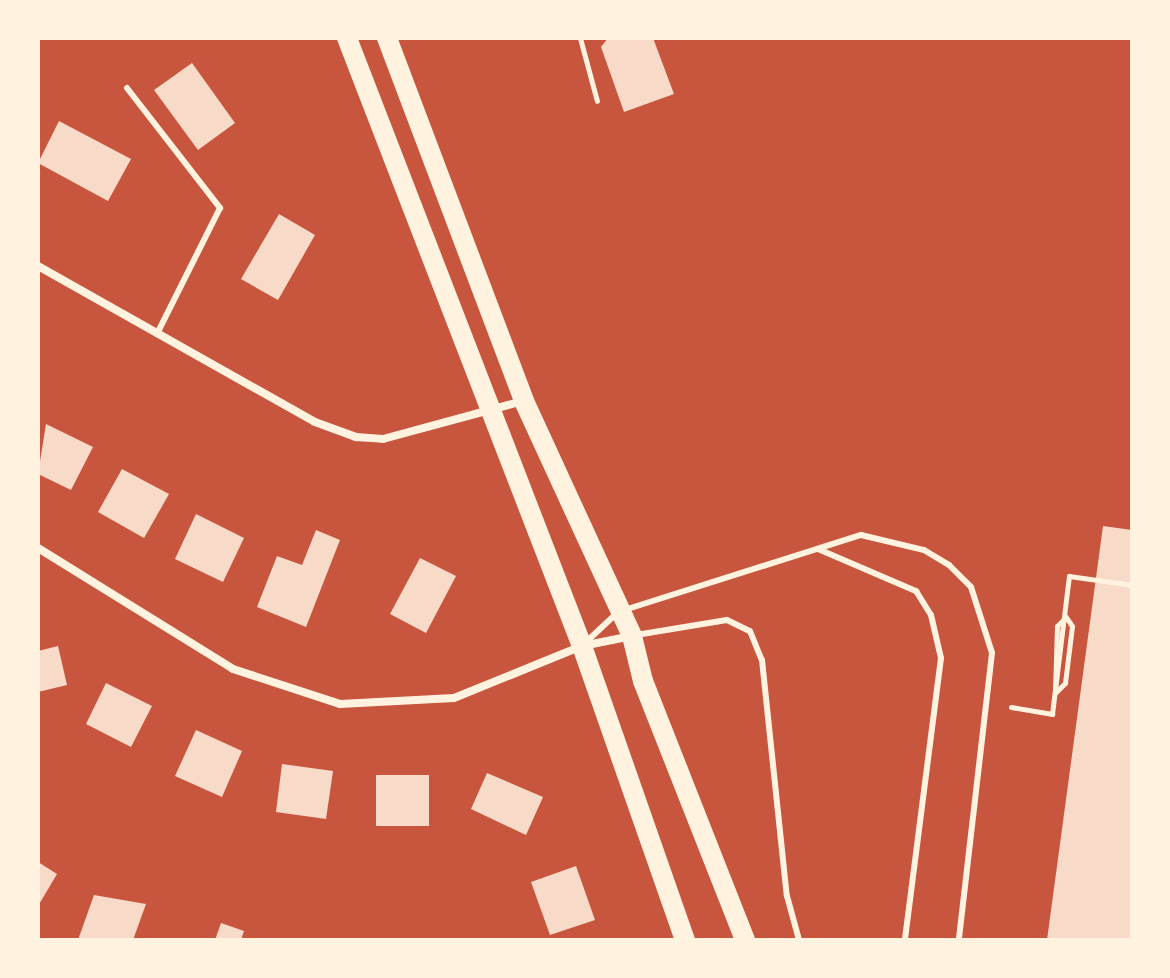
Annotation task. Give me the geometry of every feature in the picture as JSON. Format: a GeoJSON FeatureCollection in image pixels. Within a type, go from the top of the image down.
{"type":"FeatureCollection","features":[{"type":"Feature","properties":{"kind":"main road"},"geometry":{"type":"LineString","coordinates":[[347,38],[488,410],[582,646],[685,940]]}},
{"type":"Feature","properties":{"kind":"main road"},"geometry":{"type":"LineString","coordinates":[[387,38],[524,401],[618,612],[632,636],[643,681],[745,940]]}},
{"type":"Feature","properties":{"kind":"street"},"geometry":{"type":"LineString","coordinates":[[38,266],[315,422],[356,437],[383,439],[524,401]]}},
{"type":"Feature","properties":{"kind":"street"},"geometry":{"type":"LineString","coordinates":[[38,548],[233,669],[340,704],[454,698],[582,646],[632,636]]}},
{"type":"Feature","properties":{"kind":"lane"},"geometry":{"type":"LineString","coordinates":[[127,88],[220,208],[157,334]]}},
{"type":"Feature","properties":{"kind":"lane"},"geometry":{"type":"LineString","coordinates":[[582,646],[618,612],[861,535],[924,550],[971,587],[985,620],[990,704],[959,940]]}},
{"type":"Feature","properties":{"kind":"lane"},"geometry":{"type":"LineString","coordinates":[[818,549],[916,591],[931,615],[941,658],[905,940]]}},
{"type":"Feature","properties":{"kind":"lane"},"geometry":{"type":"LineString","coordinates":[[632,636],[727,620],[750,631],[762,660],[787,896],[799,940]]}},
{"type":"Feature","properties":{"kind":"path"},"geometry":{"type":"LineString","coordinates":[[580,38],[597,101]]}},
{"type":"Feature","properties":{"kind":"path"},"geometry":{"type":"LineString","coordinates":[[1011,707],[1052,714],[1069,576],[1132,585]]}},
{"type":"Feature","properties":{"kind":"building"},"geometry":{"type":"Polygon","coordinates":[[[608,38],[653,38],[674,94],[624,112],[601,47],[608,38]]]}},
{"type":"Feature","properties":{"kind":"building"},"geometry":{"type":"Polygon","coordinates":[[[192,63],[235,123],[198,150],[154,90],[192,63]]]}},
{"type":"Feature","properties":{"kind":"building"},"geometry":{"type":"Polygon","coordinates":[[[59,121],[131,159],[108,201],[38,163],[59,121]]]}},
{"type":"Feature","properties":{"kind":"building"},"geometry":{"type":"Polygon","coordinates":[[[279,214],[315,235],[278,300],[241,279],[279,214]]]}},
{"type":"Feature","properties":{"kind":"building"},"geometry":{"type":"Polygon","coordinates":[[[46,424],[93,447],[71,490],[38,474],[46,424]]]}},
{"type":"Feature","properties":{"kind":"building"},"geometry":{"type":"Polygon","coordinates":[[[122,469],[169,494],[144,538],[98,512],[122,469]]]}},
{"type":"Feature","properties":{"kind":"building"},"geometry":{"type":"Polygon","coordinates":[[[196,514],[244,538],[223,582],[175,559],[196,514]]]}},
{"type":"Feature","properties":{"kind":"building"},"geometry":{"type":"Polygon","coordinates":[[[1103,526],[1132,530],[1132,940],[1047,940],[1103,526]]]}},
{"type":"Feature","properties":{"kind":"building"},"geometry":{"type":"Polygon","coordinates":[[[316,530],[340,540],[306,627],[257,607],[277,556],[302,565],[316,530]]]}},
{"type":"Feature","properties":{"kind":"building"},"geometry":{"type":"Polygon","coordinates":[[[420,558],[456,576],[426,633],[390,614],[420,558]]]}},
{"type":"Feature","properties":{"kind":"building"},"geometry":{"type":"Polygon","coordinates":[[[58,646],[67,685],[38,692],[38,651],[58,646]]]}},
{"type":"Feature","properties":{"kind":"building"},"geometry":{"type":"Polygon","coordinates":[[[106,683],[152,706],[131,747],[86,724],[106,683]]]}},
{"type":"Feature","properties":{"kind":"building"},"geometry":{"type":"Polygon","coordinates":[[[196,730],[242,751],[222,797],[175,776],[196,730]]]}},
{"type":"Feature","properties":{"kind":"building"},"geometry":{"type":"Polygon","coordinates":[[[282,764],[333,771],[326,819],[276,812],[282,764]]]}},
{"type":"Feature","properties":{"kind":"building"},"geometry":{"type":"Polygon","coordinates":[[[487,773],[543,797],[526,835],[471,809],[487,773]]]}},
{"type":"Feature","properties":{"kind":"building"},"geometry":{"type":"Polygon","coordinates":[[[376,775],[429,775],[429,826],[376,826],[376,775]]]}},
{"type":"Feature","properties":{"kind":"building"},"geometry":{"type":"Polygon","coordinates":[[[38,862],[57,874],[38,906],[38,862]]]}},
{"type":"Feature","properties":{"kind":"building"},"geometry":{"type":"Polygon","coordinates":[[[576,866],[595,920],[550,935],[531,882],[576,866]]]}},
{"type":"Feature","properties":{"kind":"building"},"geometry":{"type":"Polygon","coordinates":[[[94,895],[146,904],[133,940],[78,940],[94,895]]]}},
{"type":"Feature","properties":{"kind":"building"},"geometry":{"type":"Polygon","coordinates":[[[221,923],[244,931],[241,940],[215,940],[221,923]]]}}]}
